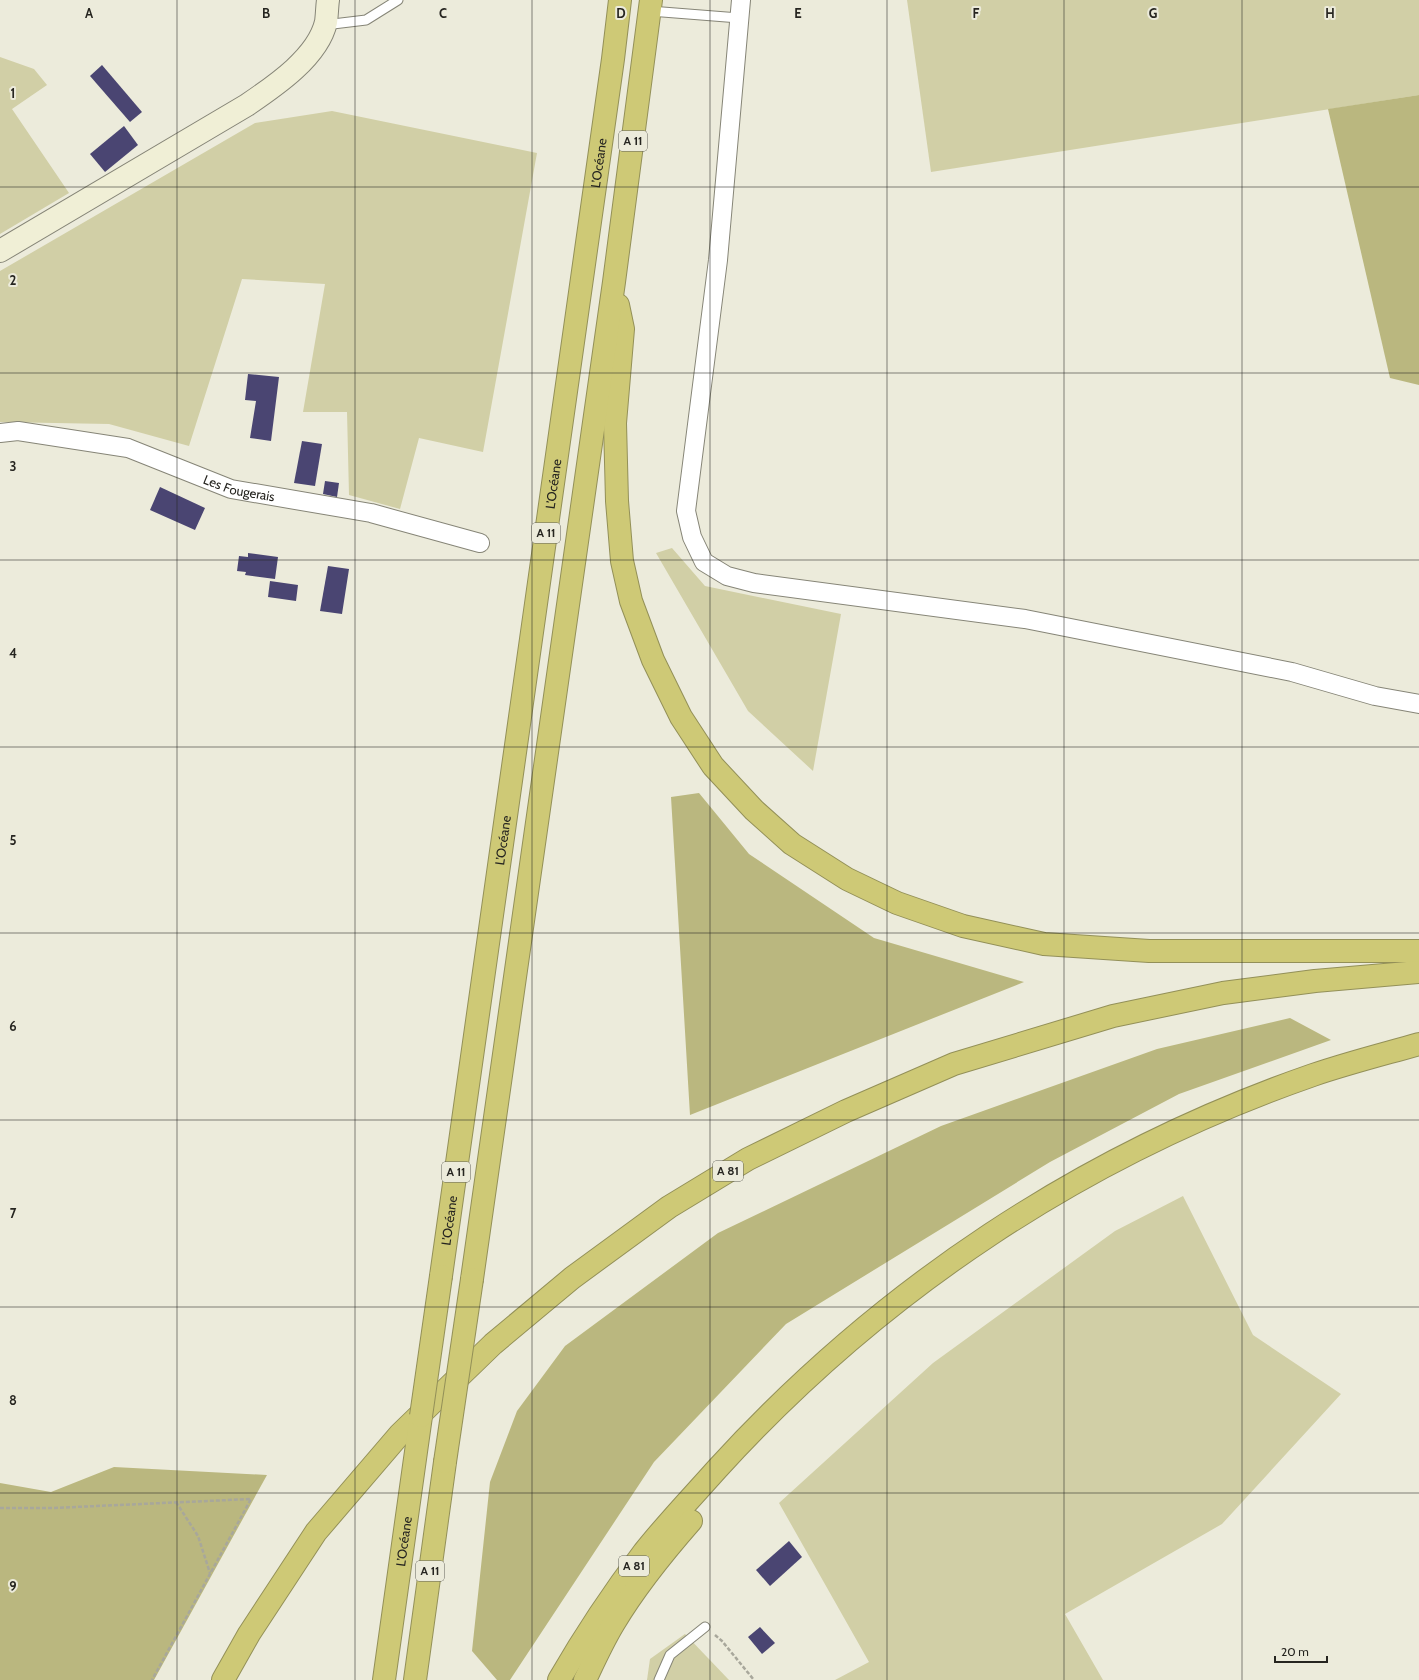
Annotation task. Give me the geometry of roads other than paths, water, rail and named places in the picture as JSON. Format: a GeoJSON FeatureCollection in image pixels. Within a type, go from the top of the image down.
{"type":"FeatureCollection","features":[{"type":"Feature","properties":{"kind":"highway","name":"L’Océane"},"geometry":{"type":"LineString","coordinates":[[384,1680],[613,59],[620,0]]}},
{"type":"Feature","properties":{"kind":"highway","name":"A 11"},"geometry":{"type":"LineString","coordinates":[[415,1680],[614,282],[650,6]]}},
{"type":"Feature","properties":{"kind":"highway"},"geometry":{"type":"LineString","coordinates":[[614,282],[623,328],[615,422],[617,500],[622,561],[631,601],[653,660],[681,717],[713,766],[754,810],[792,844],[847,879],[897,903],[963,926],[1044,944],[1149,951],[1419,951]]}},
{"type":"Feature","properties":{"kind":"highway","name":"A 81"},"geometry":{"type":"LineString","coordinates":[[223,1680],[249,1634],[316,1532],[400,1434],[493,1344],[572,1278],[669,1208],[748,1159],[846,1111],[954,1064],[1113,1016],[1223,993],[1315,981],[1419,972]]}},
{"type":"Feature","properties":{"kind":"highway","name":"A 81"},"geometry":{"type":"LineString","coordinates":[[558,1680],[597,1616],[646,1550],[723,1462],[786,1397],[834,1353],[867,1324],[960,1253],[1055,1193],[1127,1154],[1216,1112],[1314,1074],[1419,1044]]}},
{"type":"Feature","properties":{"kind":"highway"},"geometry":{"type":"LineString","coordinates":[[585,1680],[614,1624],[633,1594],[657,1560],[702,1507],[723,1462]]}},
{"type":"Feature","properties":{"kind":"highway"},"geometry":{"type":"LineString","coordinates":[[369,1680],[389,1642]]}},
{"type":"Feature","properties":{"kind":"street"},"geometry":{"type":"LineString","coordinates":[[0,251],[247,105],[283,80],[307,56],[318,38],[326,22],[328,0]]}},
{"type":"Feature","properties":{"kind":"street"},"geometry":{"type":"LineString","coordinates":[[741,0],[718,260],[686,511],[692,537],[704,562],[727,576],[754,582],[1025,619],[1292,672],[1375,696],[1419,704]]}},
{"type":"Feature","properties":{"kind":"street","name":"Les Fougerais"},"geometry":{"type":"LineString","coordinates":[[0,433],[18,431],[128,448],[231,489],[371,513],[480,543]]}},
{"type":"Feature","properties":{"kind":"lane"},"geometry":{"type":"LineString","coordinates":[[326,22],[333,24],[366,20],[398,0]]}},
{"type":"Feature","properties":{"kind":"lane"},"geometry":{"type":"LineString","coordinates":[[650,6],[739,18]]}},
{"type":"Feature","properties":{"kind":"lane"},"geometry":{"type":"LineString","coordinates":[[659,1680],[670,1654],[705,1627]]}}]}
